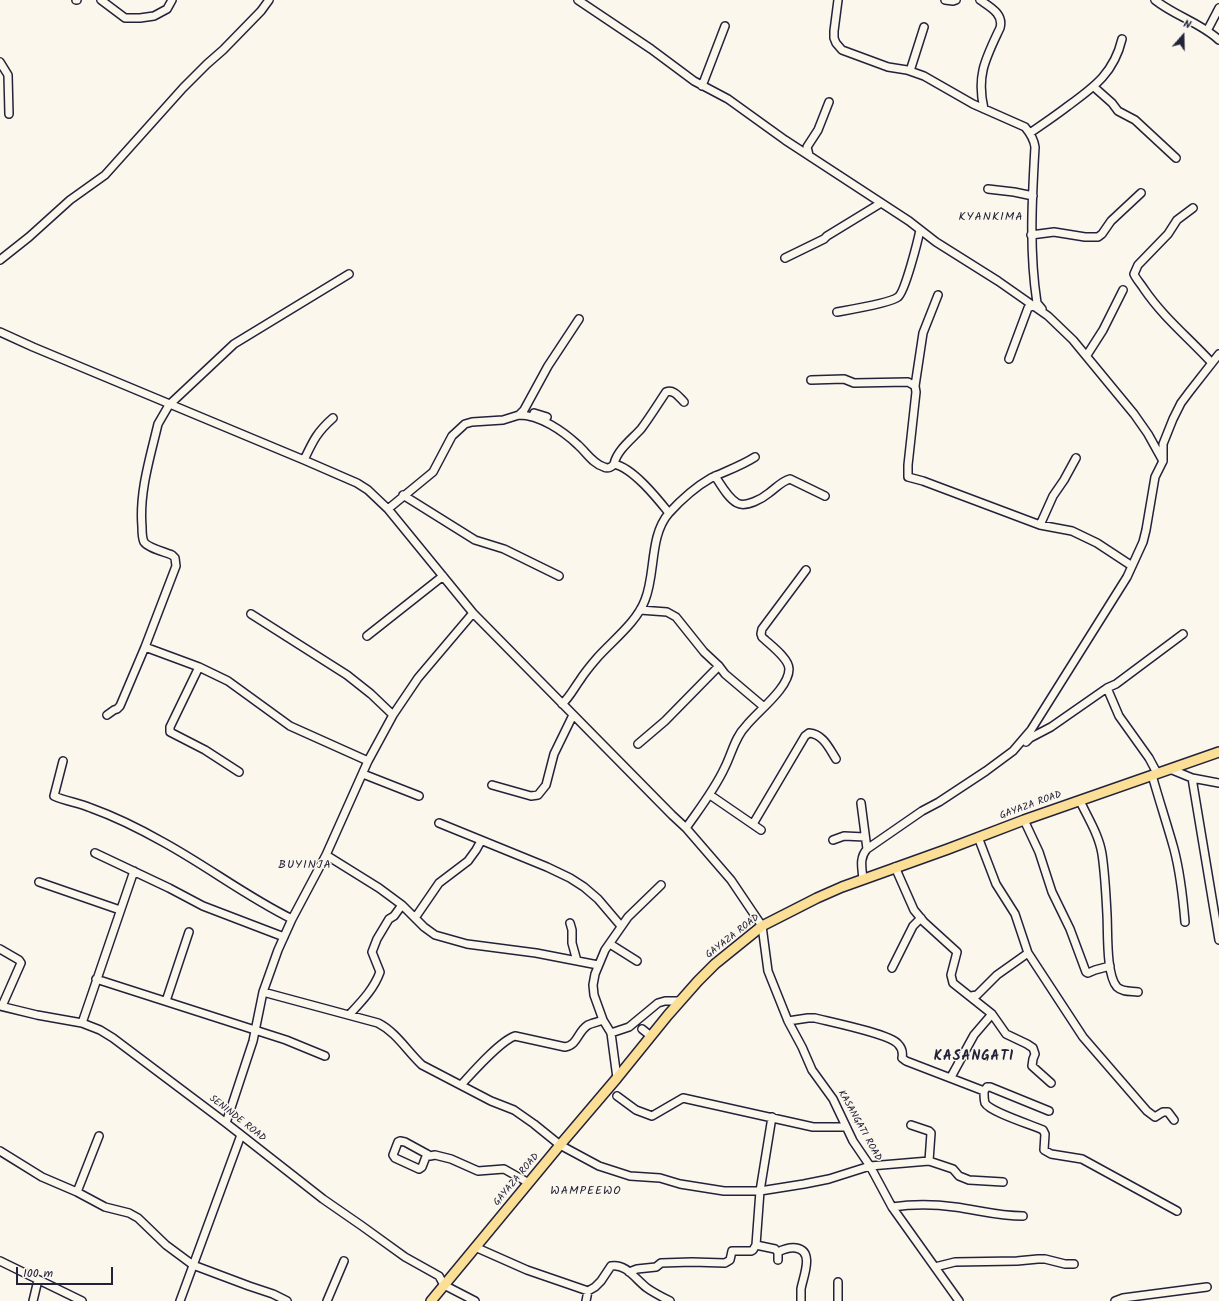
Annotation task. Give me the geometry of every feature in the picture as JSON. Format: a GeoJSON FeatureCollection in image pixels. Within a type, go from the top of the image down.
{"type":"FeatureCollection","features":[{"type":"Feature","properties":{"kind":"main road","name":"GAYAZA ROAD"},"geometry":{"type":"LineString","coordinates":[[431,1301],[680,1001],[715,964],[762,926],[817,898],[863,879],[1024,820],[1219,752]]}},
{"type":"Feature","properties":{"kind":"street"},"geometry":{"type":"LineString","coordinates":[[101,0],[125,18],[154,16],[167,9],[172,0]]}},
{"type":"Feature","properties":{"kind":"street"},"geometry":{"type":"LineString","coordinates":[[0,260],[70,200],[105,175],[183,88],[223,50],[261,11],[269,0]]}},
{"type":"Feature","properties":{"kind":"street"},"geometry":{"type":"LineString","coordinates":[[578,0],[651,49],[694,81],[728,99],[809,155],[881,202],[965,262],[1035,304],[1087,355],[1142,424],[1162,461]]}},
{"type":"Feature","properties":{"kind":"street"},"geometry":{"type":"LineString","coordinates":[[838,0],[834,31],[836,43],[839,48],[880,64],[924,76],[960,98],[1025,127],[1030,133],[1035,147],[1031,235],[1035,304]]}},
{"type":"Feature","properties":{"kind":"street"},"geometry":{"type":"LineString","coordinates":[[944,0],[956,0]]}},
{"type":"Feature","properties":{"kind":"street"},"geometry":{"type":"LineString","coordinates":[[980,0],[998,14],[1001,23],[985,61],[982,73],[980,90],[984,109]]}},
{"type":"Feature","properties":{"kind":"street"},"geometry":{"type":"LineString","coordinates":[[1155,0],[1207,30],[1219,40]]}},
{"type":"Feature","properties":{"kind":"street"},"geometry":{"type":"LineString","coordinates":[[1207,30],[1219,8]]}},
{"type":"Feature","properties":{"kind":"street"},"geometry":{"type":"LineString","coordinates":[[702,86],[725,26]]}},
{"type":"Feature","properties":{"kind":"street"},"geometry":{"type":"LineString","coordinates":[[910,71],[924,27]]}},
{"type":"Feature","properties":{"kind":"street"},"geometry":{"type":"LineString","coordinates":[[1030,133],[1094,87],[1114,62],[1122,39]]}},
{"type":"Feature","properties":{"kind":"street"},"geometry":{"type":"LineString","coordinates":[[0,62],[8,74],[9,114]]}},
{"type":"Feature","properties":{"kind":"street"},"geometry":{"type":"LineString","coordinates":[[1094,87],[1112,103],[1118,111],[1135,120],[1176,158]]}},
{"type":"Feature","properties":{"kind":"street"},"geometry":{"type":"LineString","coordinates":[[809,155],[808,147],[818,130],[829,102]]}},
{"type":"Feature","properties":{"kind":"street"},"geometry":{"type":"LineString","coordinates":[[988,189],[1033,196]]}},
{"type":"Feature","properties":{"kind":"street"},"geometry":{"type":"LineString","coordinates":[[1031,235],[1054,232],[1085,237],[1098,237],[1102,234],[1111,221],[1141,193]]}},
{"type":"Feature","properties":{"kind":"street"},"geometry":{"type":"LineString","coordinates":[[785,258],[824,239],[881,202]]}},
{"type":"Feature","properties":{"kind":"street"},"geometry":{"type":"LineString","coordinates":[[1193,208],[1177,220],[1168,234],[1138,265],[1134,274],[1162,313],[1196,345],[1211,362]]}},
{"type":"Feature","properties":{"kind":"street"},"geometry":{"type":"LineString","coordinates":[[837,312],[885,302],[898,297],[902,290],[917,247],[920,230]]}},
{"type":"Feature","properties":{"kind":"street"},"geometry":{"type":"LineString","coordinates":[[107,715],[120,706],[145,647],[176,566],[175,558],[172,555],[150,547],[144,541],[141,517],[142,495],[158,424],[169,405],[234,344],[350,274]]}},
{"type":"Feature","properties":{"kind":"street"},"geometry":{"type":"LineString","coordinates":[[1087,355],[1103,330],[1123,290]]}},
{"type":"Feature","properties":{"kind":"street"},"geometry":{"type":"LineString","coordinates":[[938,296],[923,333],[915,386],[916,392],[908,477],[924,481],[1040,526],[1072,531],[1097,543],[1132,566]]}},
{"type":"Feature","properties":{"kind":"street"},"geometry":{"type":"LineString","coordinates":[[1008,359],[1028,308],[1035,304]]}},
{"type":"Feature","properties":{"kind":"street"},"geometry":{"type":"LineString","coordinates":[[522,413],[548,366],[578,319]]}},
{"type":"Feature","properties":{"kind":"street"},"geometry":{"type":"LineString","coordinates":[[0,332],[33,348],[304,460],[368,490],[388,509],[473,613],[686,828],[731,880],[762,926]]}},
{"type":"Feature","properties":{"kind":"street"},"geometry":{"type":"LineString","coordinates":[[1013,751],[1031,730],[1121,587],[1132,566],[1143,542],[1155,477],[1162,461],[1163,444],[1177,410],[1211,362],[1219,354]]}},
{"type":"Feature","properties":{"kind":"street"},"geometry":{"type":"LineString","coordinates":[[811,380],[844,379],[854,383],[908,382],[915,386]]}},
{"type":"Feature","properties":{"kind":"street"},"geometry":{"type":"LineString","coordinates":[[522,413],[544,421],[565,434],[579,446],[585,454],[603,467],[607,468],[614,464],[621,450],[641,428],[666,392],[674,392],[684,402]]}},
{"type":"Feature","properties":{"kind":"street"},"geometry":{"type":"LineString","coordinates":[[388,509],[432,472],[452,436],[465,424],[472,422],[503,420],[522,413],[547,417]]}},
{"type":"Feature","properties":{"kind":"street"},"geometry":{"type":"LineString","coordinates":[[304,460],[314,438],[333,418]]}},
{"type":"Feature","properties":{"kind":"street"},"geometry":{"type":"LineString","coordinates":[[562,704],[569,697],[581,678],[597,658],[640,610],[646,598],[649,586],[657,538],[664,521],[670,513],[701,484],[755,457]]}},
{"type":"Feature","properties":{"kind":"street"},"geometry":{"type":"LineString","coordinates":[[1040,526],[1053,496],[1076,458]]}},
{"type":"Feature","properties":{"kind":"street"},"geometry":{"type":"LineString","coordinates":[[614,464],[622,466],[635,476],[670,513]]}},
{"type":"Feature","properties":{"kind":"street"},"geometry":{"type":"LineString","coordinates":[[715,476],[737,503],[741,504],[762,499],[779,485],[790,479],[825,496]]}},
{"type":"Feature","properties":{"kind":"street"},"geometry":{"type":"LineString","coordinates":[[403,496],[475,540],[504,549],[559,576]]}},
{"type":"Feature","properties":{"kind":"street"},"geometry":{"type":"LineString","coordinates":[[686,828],[710,795],[736,740],[744,727],[785,683],[789,666],[785,659],[762,637],[761,634],[762,630],[806,570]]}},
{"type":"Feature","properties":{"kind":"street"},"geometry":{"type":"LineString","coordinates":[[366,636],[443,576]]}},
{"type":"Feature","properties":{"kind":"street"},"geometry":{"type":"LineString","coordinates":[[640,610],[666,612],[676,617],[704,652],[725,674],[764,707]]}},
{"type":"Feature","properties":{"kind":"street"},"geometry":{"type":"LineString","coordinates":[[226,1122],[256,1030],[263,992],[284,937],[326,855],[368,761],[393,715],[418,678],[473,613]]}},
{"type":"Feature","properties":{"kind":"street"},"geometry":{"type":"LineString","coordinates":[[252,614],[347,675],[371,694],[393,715]]}},
{"type":"Feature","properties":{"kind":"street"},"geometry":{"type":"LineString","coordinates":[[863,879],[861,861],[862,856],[867,849],[922,811],[958,790],[1013,751],[1023,746],[1030,738],[1051,726],[1107,688],[1122,680],[1183,634]]}},
{"type":"Feature","properties":{"kind":"street"},"geometry":{"type":"LineString","coordinates":[[145,647],[199,666],[233,684],[290,726],[368,761]]}},
{"type":"Feature","properties":{"kind":"street"},"geometry":{"type":"LineString","coordinates":[[199,666],[170,727],[170,732],[204,750],[239,772]]}},
{"type":"Feature","properties":{"kind":"street"},"geometry":{"type":"LineString","coordinates":[[638,744],[665,721],[719,666]]}},
{"type":"Feature","properties":{"kind":"street"},"geometry":{"type":"LineString","coordinates":[[1107,688],[1119,716],[1149,758],[1155,774],[1159,801],[1174,850],[1182,894],[1185,922]]}},
{"type":"Feature","properties":{"kind":"street"},"geometry":{"type":"LineString","coordinates":[[492,785],[531,796],[538,795],[546,785],[554,754],[573,715]]}},
{"type":"Feature","properties":{"kind":"street"},"geometry":{"type":"LineString","coordinates":[[753,824],[805,736],[809,733],[813,733],[824,740],[836,759]]}},
{"type":"Feature","properties":{"kind":"street"},"geometry":{"type":"LineString","coordinates":[[63,761],[54,796],[90,807],[115,817],[156,838],[222,877],[268,907],[292,919]]}},
{"type":"Feature","properties":{"kind":"street"},"geometry":{"type":"LineString","coordinates":[[1170,769],[1192,778],[1219,783]]}},
{"type":"Feature","properties":{"kind":"street"},"geometry":{"type":"LineString","coordinates":[[363,774],[419,796]]}},
{"type":"Feature","properties":{"kind":"street"},"geometry":{"type":"LineString","coordinates":[[1192,778],[1219,940]]}},
{"type":"Feature","properties":{"kind":"street"},"geometry":{"type":"LineString","coordinates":[[710,795],[761,830]]}},
{"type":"Feature","properties":{"kind":"street"},"geometry":{"type":"LineString","coordinates":[[1080,801],[1099,840],[1102,855],[1111,975],[1117,987],[1122,990],[1138,992]]}},
{"type":"Feature","properties":{"kind":"street"},"geometry":{"type":"LineString","coordinates":[[861,803],[867,849]]}},
{"type":"Feature","properties":{"kind":"street"},"geometry":{"type":"LineString","coordinates":[[1024,820],[1039,852],[1052,892],[1070,929],[1086,972],[1088,973],[1110,966]]}},
{"type":"Feature","properties":{"kind":"street"},"geometry":{"type":"LineString","coordinates":[[439,823],[547,867],[575,881],[598,899],[621,926]]}},
{"type":"Feature","properties":{"kind":"street"},"geometry":{"type":"LineString","coordinates":[[833,840],[844,836],[865,837]]}},
{"type":"Feature","properties":{"kind":"street"},"geometry":{"type":"LineString","coordinates":[[978,837],[996,884],[1015,914],[1028,953],[1083,1037],[1140,1104],[1155,1117],[1168,1112],[1174,1120]]}},
{"type":"Feature","properties":{"kind":"street"},"geometry":{"type":"LineString","coordinates":[[415,918],[439,883],[468,861],[481,840]]}},
{"type":"Feature","properties":{"kind":"street"},"geometry":{"type":"LineString","coordinates":[[95,852],[203,906],[284,937]]}},
{"type":"Feature","properties":{"kind":"street"},"geometry":{"type":"LineString","coordinates":[[326,855],[379,888],[402,905],[424,927],[435,935],[467,944],[536,953],[598,965]]}},
{"type":"Feature","properties":{"kind":"street"},"geometry":{"type":"LineString","coordinates":[[895,868],[914,910],[924,922],[957,952],[950,974],[952,983],[992,1014],[1006,1034],[1033,1048],[1036,1054],[1033,1059],[1032,1066],[1051,1083]]}},
{"type":"Feature","properties":{"kind":"street"},"geometry":{"type":"LineString","coordinates":[[82,1023],[134,871]]}},
{"type":"Feature","properties":{"kind":"street"},"geometry":{"type":"LineString","coordinates":[[39,882],[120,910]]}},
{"type":"Feature","properties":{"kind":"street"},"geometry":{"type":"LineString","coordinates":[[617,1078],[611,1033],[603,1020],[594,995],[595,974],[598,965],[621,926],[628,917],[661,885]]}},
{"type":"Feature","properties":{"kind":"street"},"geometry":{"type":"LineString","coordinates":[[349,1015],[367,995],[376,982],[380,972],[372,952],[376,939],[389,918],[394,916],[402,905]]}},
{"type":"Feature","properties":{"kind":"street"},"geometry":{"type":"LineString","coordinates":[[892,968],[909,932],[921,918]]}},
{"type":"Feature","properties":{"kind":"street"},"geometry":{"type":"LineString","coordinates":[[570,923],[572,930],[572,941],[577,961]]}},
{"type":"Feature","properties":{"kind":"street","name":"KASANGATI ROAD"},"geometry":{"type":"LineString","coordinates":[[762,926],[768,971],[788,1021],[812,1070],[833,1099],[853,1141],[870,1166],[892,1207],[959,1301]]}},
{"type":"Feature","properties":{"kind":"street"},"geometry":{"type":"LineString","coordinates":[[166,1001],[189,932]]}},
{"type":"Feature","properties":{"kind":"street"},"geometry":{"type":"LineString","coordinates":[[610,944],[637,961]]}},
{"type":"Feature","properties":{"kind":"street"},"geometry":{"type":"LineString","coordinates":[[0,949],[19,960],[21,963],[1,1006]]}},
{"type":"Feature","properties":{"kind":"street"},"geometry":{"type":"LineString","coordinates":[[970,996],[977,995],[997,975],[1028,953]]}},
{"type":"Feature","properties":{"kind":"street"},"geometry":{"type":"LineString","coordinates":[[96,979],[286,1040],[325,1056]]}},
{"type":"Feature","properties":{"kind":"street"},"geometry":{"type":"LineString","coordinates":[[263,992],[378,1023],[384,1026],[393,1033],[412,1056],[422,1065],[491,1101],[514,1110],[560,1145],[599,1166],[630,1176],[660,1178],[680,1184],[724,1191],[760,1191],[822,1180],[870,1166],[929,1161],[953,1169],[959,1176],[969,1180],[1004,1182]]}},
{"type":"Feature","properties":{"kind":"street"},"geometry":{"type":"LineString","coordinates":[[611,1033],[629,1027],[658,1003],[665,1001],[680,1001]]}},
{"type":"Feature","properties":{"kind":"street","name":"SENINDE ROAD"},"geometry":{"type":"LineString","coordinates":[[1,1006],[82,1023],[100,1030],[124,1044],[323,1198],[405,1257],[439,1276],[444,1285],[475,1301]]}},
{"type":"Feature","properties":{"kind":"street"},"geometry":{"type":"LineString","coordinates":[[951,1077],[974,1036],[992,1014]]}},
{"type":"Feature","properties":{"kind":"street"},"geometry":{"type":"LineString","coordinates":[[788,1021],[815,1018],[891,1039],[898,1043],[903,1053],[902,1058],[906,1061],[951,1077],[984,1091]]}},
{"type":"Feature","properties":{"kind":"street"},"geometry":{"type":"LineString","coordinates":[[461,1085],[510,1037],[515,1036],[565,1047],[574,1043],[587,1026],[603,1020]]}},
{"type":"Feature","properties":{"kind":"street"},"geometry":{"type":"LineString","coordinates":[[984,1091],[990,1087],[1050,1111]]}},
{"type":"Feature","properties":{"kind":"street"},"geometry":{"type":"LineString","coordinates":[[984,1091],[984,1101],[988,1107],[1043,1130],[1045,1134],[1044,1150],[1046,1152],[1082,1159],[1177,1211]]}},
{"type":"Feature","properties":{"kind":"street"},"geometry":{"type":"LineString","coordinates":[[617,1096],[636,1110],[652,1116],[683,1098],[813,1127],[846,1127]]}},
{"type":"Feature","properties":{"kind":"street"},"geometry":{"type":"LineString","coordinates":[[629,1272],[637,1269],[656,1267],[661,1263],[725,1263],[730,1260],[732,1251],[753,1250],[756,1245],[760,1191],[772,1117]]}},
{"type":"Feature","properties":{"kind":"street"},"geometry":{"type":"LineString","coordinates":[[911,1125],[931,1133],[929,1161]]}},
{"type":"Feature","properties":{"kind":"street"},"geometry":{"type":"LineString","coordinates":[[77,1192],[99,1136]]}},
{"type":"Feature","properties":{"kind":"street"},"geometry":{"type":"LineString","coordinates":[[180,1301],[241,1136]]}},
{"type":"Feature","properties":{"kind":"street"},"geometry":{"type":"LineString","coordinates":[[427,1154],[422,1167],[419,1170],[395,1158],[393,1155],[398,1142],[400,1141],[404,1142],[427,1154],[430,1156],[435,1155],[451,1159],[478,1171],[504,1169],[529,1183]]}},
{"type":"Feature","properties":{"kind":"street"},"geometry":{"type":"LineString","coordinates":[[0,1151],[42,1176],[105,1207],[128,1213],[138,1218],[166,1245],[194,1265],[273,1294],[287,1301]]}},
{"type":"Feature","properties":{"kind":"street"},"geometry":{"type":"LineString","coordinates":[[892,1207],[930,1204],[1007,1216],[1023,1216]]}},
{"type":"Feature","properties":{"kind":"street"},"geometry":{"type":"LineString","coordinates":[[756,1245],[778,1252]]}},
{"type":"Feature","properties":{"kind":"street"},"geometry":{"type":"LineString","coordinates":[[475,1248],[527,1270],[588,1291],[596,1287],[611,1266],[620,1266],[646,1287],[670,1301]]}},
{"type":"Feature","properties":{"kind":"street"},"geometry":{"type":"LineString","coordinates":[[778,1252],[784,1248],[795,1248],[801,1249],[805,1254],[807,1261],[806,1274],[801,1289],[801,1301]]}},
{"type":"Feature","properties":{"kind":"street"},"geometry":{"type":"LineString","coordinates":[[778,1252],[778,1260]]}},
{"type":"Feature","properties":{"kind":"street"},"geometry":{"type":"LineString","coordinates":[[935,1267],[955,1262],[1018,1261],[1038,1259],[1045,1259],[1065,1264],[1074,1264]]}},
{"type":"Feature","properties":{"kind":"street"},"geometry":{"type":"LineString","coordinates":[[0,1261],[82,1301]]}},
{"type":"Feature","properties":{"kind":"street"},"geometry":{"type":"LineString","coordinates":[[327,1301],[344,1261]]}},
{"type":"Feature","properties":{"kind":"street"},"geometry":{"type":"LineString","coordinates":[[33,1301],[38,1280]]}},
{"type":"Feature","properties":{"kind":"street"},"geometry":{"type":"LineString","coordinates":[[838,1282],[838,1301]]}},
{"type":"Feature","properties":{"kind":"street"},"geometry":{"type":"LineString","coordinates":[[1115,1301],[1123,1298],[1207,1287]]}},
{"type":"Feature","properties":{"kind":"street"},"geometry":{"type":"LineString","coordinates":[[586,1301],[588,1291]]}},
{"type":"Feature","properties":{"kind":"district","name":"KYANKIMA"},"geometry":{"type":"Point","coordinates":[991,218]}},
{"type":"Feature","properties":{"kind":"district","name":"BUYINJA"},"geometry":{"type":"Point","coordinates":[305,866]}},
{"type":"Feature","properties":{"kind":"district","name":"KASANGATI"},"geometry":{"type":"Point","coordinates":[974,1058]}},
{"type":"Feature","properties":{"kind":"district","name":"WAMPEEWO"},"geometry":{"type":"Point","coordinates":[586,1192]}}]}
